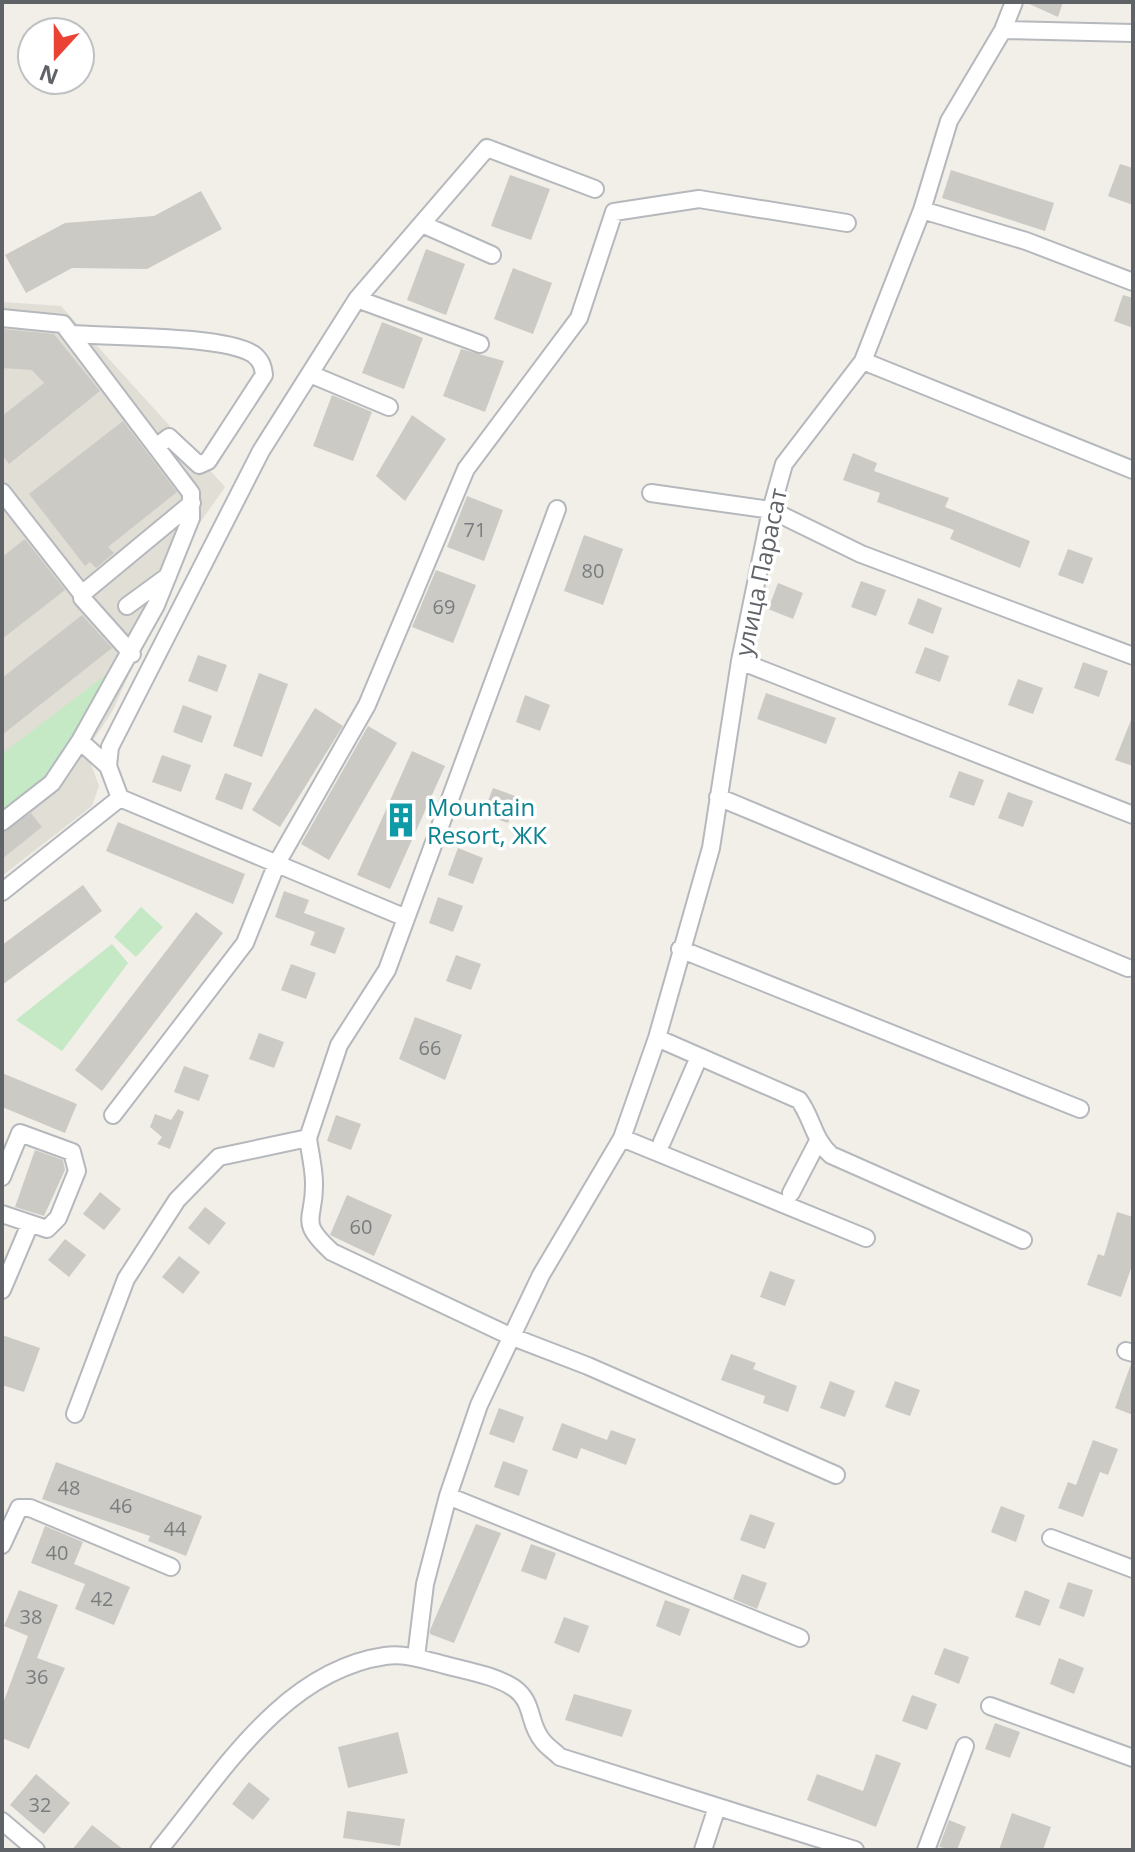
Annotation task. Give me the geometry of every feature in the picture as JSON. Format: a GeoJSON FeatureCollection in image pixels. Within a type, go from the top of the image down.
{"type":"FeatureCollection","features":[{"type":"Feature","properties":{"kind":"street","name":"улица Парасат"},"geometry":{"type":"LineString","coordinates":[[416,1657],[425,1584],[448,1496],[479,1405],[541,1275],[622,1138],[657,1038],[711,848],[740,661],[771,510],[784,464],[863,361],[922,210],[949,121],[1003,30],[1014,2]]}},
{"type":"Feature","properties":{"kind":"street"},"geometry":{"type":"LineString","coordinates":[[1003,30],[1133,33]]}},
{"type":"Feature","properties":{"kind":"street"},"geometry":{"type":"LineString","coordinates":[[406,918],[120,798],[108,766],[110,747],[261,451],[357,299],[487,148],[595,189]]}},
{"type":"Feature","properties":{"kind":"street"},"geometry":{"type":"LineString","coordinates":[[113,1115],[245,943],[277,863],[367,705],[466,469],[579,318],[614,212],[699,199],[847,223]]}},
{"type":"Feature","properties":{"kind":"street"},"geometry":{"type":"LineString","coordinates":[[922,210],[1026,241],[1133,282]]}},
{"type":"Feature","properties":{"kind":"street"},"geometry":{"type":"LineString","coordinates":[[422,224],[492,255]]}},
{"type":"Feature","properties":{"kind":"street"},"geometry":{"type":"LineString","coordinates":[[357,299],[480,344]]}},
{"type":"Feature","properties":{"kind":"street"},"geometry":{"type":"LineString","coordinates":[[2,318],[51,320],[63,324],[191,493],[192,503],[191,518],[132,654],[52,783],[2,822]]}},
{"type":"Feature","properties":{"kind":"street"},"geometry":{"type":"LineString","coordinates":[[73,334],[222,345],[252,354],[263,364],[264,375],[208,461],[199,465],[191,462],[169,437],[156,447]]}},
{"type":"Feature","properties":{"kind":"street"},"geometry":{"type":"LineString","coordinates":[[863,361],[1133,470]]}},
{"type":"Feature","properties":{"kind":"street"},"geometry":{"type":"LineString","coordinates":[[310,374],[389,407]]}},
{"type":"Feature","properties":{"kind":"street"},"geometry":{"type":"LineString","coordinates":[[2,492],[82,594],[82,598],[132,654]]}},
{"type":"Feature","properties":{"kind":"street"},"geometry":{"type":"LineString","coordinates":[[651,493],[771,510],[861,554],[1133,656]]}},
{"type":"Feature","properties":{"kind":"street"},"geometry":{"type":"LineString","coordinates":[[82,594],[192,503]]}},
{"type":"Feature","properties":{"kind":"street"},"geometry":{"type":"LineString","coordinates":[[557,509],[387,970],[339,1045],[308,1138],[314,1184],[309,1216],[313,1235],[332,1252],[510,1336],[588,1366],[836,1475]]}},
{"type":"Feature","properties":{"kind":"street"},"geometry":{"type":"LineString","coordinates":[[127,606],[168,575]]}},
{"type":"Feature","properties":{"kind":"street"},"geometry":{"type":"LineString","coordinates":[[740,661],[1133,815]]}},
{"type":"Feature","properties":{"kind":"street"},"geometry":{"type":"LineString","coordinates":[[80,741],[108,766]]}},
{"type":"Feature","properties":{"kind":"street"},"geometry":{"type":"LineString","coordinates":[[718,797],[1128,968]]}},
{"type":"Feature","properties":{"kind":"street"},"geometry":{"type":"LineString","coordinates":[[2,892],[120,798]]}},
{"type":"Feature","properties":{"kind":"street"},"geometry":{"type":"LineString","coordinates":[[680,949],[1080,1109]]}},
{"type":"Feature","properties":{"kind":"street"},"geometry":{"type":"LineString","coordinates":[[657,1038],[799,1100],[811,1117],[817,1143],[831,1155],[1023,1240]]}},
{"type":"Feature","properties":{"kind":"street"},"geometry":{"type":"LineString","coordinates":[[662,1142],[699,1057]]}},
{"type":"Feature","properties":{"kind":"street"},"geometry":{"type":"LineString","coordinates":[[2,1177],[20,1133],[72,1152],[77,1171],[58,1218],[47,1229],[2,1214]]}},
{"type":"Feature","properties":{"kind":"street"},"geometry":{"type":"LineString","coordinates":[[75,1414],[126,1279],[177,1200],[219,1157],[308,1138]]}},
{"type":"Feature","properties":{"kind":"street"},"geometry":{"type":"LineString","coordinates":[[622,1138],[866,1238]]}},
{"type":"Feature","properties":{"kind":"street"},"geometry":{"type":"LineString","coordinates":[[791,1193],[817,1143]]}},
{"type":"Feature","properties":{"kind":"street"},"geometry":{"type":"LineString","coordinates":[[2,1290],[30,1224]]}},
{"type":"Feature","properties":{"kind":"street"},"geometry":{"type":"LineString","coordinates":[[448,1496],[800,1638]]}},
{"type":"Feature","properties":{"kind":"street"},"geometry":{"type":"LineString","coordinates":[[2,1545],[19,1508],[30,1508],[171,1567]]}},
{"type":"Feature","properties":{"kind":"street"},"geometry":{"type":"LineString","coordinates":[[1051,1538],[1133,1569]]}},
{"type":"Feature","properties":{"kind":"street"},"geometry":{"type":"LineString","coordinates":[[159,1850],[264,1722],[309,1685],[342,1667],[387,1655],[416,1657],[486,1676],[512,1687],[527,1699],[540,1739],[560,1757],[855,1850]]}},
{"type":"Feature","properties":{"kind":"street"},"geometry":{"type":"LineString","coordinates":[[990,1706],[1133,1758]]}},
{"type":"Feature","properties":{"kind":"street"},"geometry":{"type":"LineString","coordinates":[[926,1850],[965,1746]]}},
{"type":"Feature","properties":{"kind":"street"},"geometry":{"type":"LineString","coordinates":[[703,1850],[717,1807]]}},
{"type":"Feature","properties":{"kind":"street"},"geometry":{"type":"LineString","coordinates":[[2,1821],[36,1850]]}},
{"type":"Feature","properties":{"kind":"shaded area"},"geometry":{"type":"Polygon","coordinates":[[[2,302],[61,306],[225,487],[194,531],[112,712],[86,751],[99,786],[92,806],[2,876],[2,302]]]}},
{"type":"Feature","properties":{"kind":"green space"},"geometry":{"type":"Polygon","coordinates":[[[108,673],[52,773],[2,815],[2,754],[108,673]]]}},
{"type":"Feature","properties":{"kind":"green space"},"geometry":{"type":"Polygon","coordinates":[[[141,907],[163,927],[136,957],[114,937],[141,907]]]}},
{"type":"Feature","properties":{"kind":"green space"},"geometry":{"type":"Polygon","coordinates":[[[112,944],[128,963],[62,1051],[16,1020],[112,944]]]}},
{"type":"Feature","properties":{"kind":"building"},"geometry":{"type":"Polygon","coordinates":[[[1025,2],[1063,2],[1058,17],[1025,2]]]}},
{"type":"Feature","properties":{"kind":"building"},"geometry":{"type":"Polygon","coordinates":[[[1120,164],[1133,168],[1133,205],[1108,196],[1120,164]]]}},
{"type":"Feature","properties":{"kind":"building"},"geometry":{"type":"Polygon","coordinates":[[[951,170],[1054,203],[1045,231],[942,198],[951,170]]]}},
{"type":"Feature","properties":{"kind":"building"},"geometry":{"type":"Polygon","coordinates":[[[510,175],[550,189],[531,240],[491,226],[510,175]]]}},
{"type":"Feature","properties":{"kind":"building"},"geometry":{"type":"Polygon","coordinates":[[[201,191],[222,229],[147,269],[72,268],[26,293],[5,255],[65,223],[154,216],[201,191]]]}},
{"type":"Feature","properties":{"kind":"building"},"geometry":{"type":"Polygon","coordinates":[[[426,249],[465,264],[446,315],[407,300],[426,249]]]}},
{"type":"Feature","properties":{"kind":"building"},"geometry":{"type":"Polygon","coordinates":[[[513,268],[552,283],[533,334],[494,319],[513,268]]]}},
{"type":"Feature","properties":{"kind":"building"},"geometry":{"type":"Polygon","coordinates":[[[1123,295],[1133,298],[1133,328],[1114,321],[1123,295]]]}},
{"type":"Feature","properties":{"kind":"building"},"geometry":{"type":"Polygon","coordinates":[[[382,322],[423,338],[404,389],[362,373],[382,322]]]}},
{"type":"Feature","properties":{"kind":"building"},"geometry":{"type":"Polygon","coordinates":[[[2,329],[54,334],[100,391],[9,464],[2,455],[2,416],[44,383],[32,370],[2,368],[2,329]]]}},
{"type":"Feature","properties":{"kind":"building"},"geometry":{"type":"Polygon","coordinates":[[[461,349],[504,361],[485,412],[443,396],[461,349]]]}},
{"type":"Feature","properties":{"kind":"building"},"geometry":{"type":"Polygon","coordinates":[[[332,395],[372,412],[353,461],[313,446],[332,395]]]}},
{"type":"Feature","properties":{"kind":"building"},"geometry":{"type":"Polygon","coordinates":[[[412,415],[446,439],[405,501],[376,476],[412,415]]]}},
{"type":"Feature","properties":{"kind":"building"},"geometry":{"type":"Polygon","coordinates":[[[123,421],[177,492],[108,547],[114,553],[96,568],[90,562],[85,566],[29,494],[123,421]]]}},
{"type":"Feature","properties":{"kind":"building"},"geometry":{"type":"Polygon","coordinates":[[[853,453],[877,463],[874,471],[949,498],[945,507],[1030,541],[1020,568],[950,539],[954,530],[877,502],[880,493],[843,480],[853,453]]]}},
{"type":"Feature","properties":{"kind":"building"},"geometry":{"type":"Polygon","coordinates":[[[467,496],[503,510],[484,561],[447,547],[467,496]]]}},
{"type":"Feature","properties":{"kind":"building"},"geometry":{"type":"Polygon","coordinates":[[[584,535],[623,549],[603,605],[564,591],[584,535]]]}},
{"type":"Feature","properties":{"kind":"building"},"geometry":{"type":"Polygon","coordinates":[[[25,539],[65,590],[2,639],[2,557],[25,539]]]}},
{"type":"Feature","properties":{"kind":"building"},"geometry":{"type":"Polygon","coordinates":[[[1068,549],[1093,558],[1083,584],[1058,575],[1068,549]]]}},
{"type":"Feature","properties":{"kind":"building"},"geometry":{"type":"Polygon","coordinates":[[[436,570],[476,585],[453,643],[412,627],[436,570]]]}},
{"type":"Feature","properties":{"kind":"building"},"geometry":{"type":"Polygon","coordinates":[[[861,581],[886,590],[876,616],[851,607],[861,581]]]}},
{"type":"Feature","properties":{"kind":"building"},"geometry":{"type":"Polygon","coordinates":[[[778,583],[803,593],[793,619],[768,609],[778,583]]]}},
{"type":"Feature","properties":{"kind":"building"},"geometry":{"type":"Polygon","coordinates":[[[918,598],[942,608],[933,634],[908,624],[918,598]]]}},
{"type":"Feature","properties":{"kind":"building"},"geometry":{"type":"Polygon","coordinates":[[[82,615],[112,648],[2,735],[2,678],[82,615]]]}},
{"type":"Feature","properties":{"kind":"building"},"geometry":{"type":"Polygon","coordinates":[[[925,647],[949,656],[940,682],[915,673],[925,647]]]}},
{"type":"Feature","properties":{"kind":"building"},"geometry":{"type":"Polygon","coordinates":[[[198,655],[227,665],[217,692],[188,681],[198,655]]]}},
{"type":"Feature","properties":{"kind":"building"},"geometry":{"type":"Polygon","coordinates":[[[1083,662],[1108,671],[1099,697],[1074,688],[1083,662]]]}},
{"type":"Feature","properties":{"kind":"building"},"geometry":{"type":"Polygon","coordinates":[[[259,673],[288,684],[262,757],[233,746],[259,673]]]}},
{"type":"Feature","properties":{"kind":"building"},"geometry":{"type":"Polygon","coordinates":[[[1018,679],[1043,688],[1033,714],[1008,705],[1018,679]]]}},
{"type":"Feature","properties":{"kind":"building"},"geometry":{"type":"Polygon","coordinates":[[[766,693],[836,718],[826,744],[757,719],[766,693]]]}},
{"type":"Feature","properties":{"kind":"building"},"geometry":{"type":"Polygon","coordinates":[[[525,695],[550,705],[540,731],[516,722],[525,695]]]}},
{"type":"Feature","properties":{"kind":"building"},"geometry":{"type":"Polygon","coordinates":[[[183,705],[212,716],[202,743],[173,732],[183,705]]]}},
{"type":"Feature","properties":{"kind":"building"},"geometry":{"type":"Polygon","coordinates":[[[315,708],[343,726],[280,827],[252,810],[315,708]]]}},
{"type":"Feature","properties":{"kind":"building"},"geometry":{"type":"Polygon","coordinates":[[[1133,715],[1133,766],[1115,760],[1133,715]]]}},
{"type":"Feature","properties":{"kind":"building"},"geometry":{"type":"Polygon","coordinates":[[[368,726],[397,743],[329,860],[301,844],[368,726]]]}},
{"type":"Feature","properties":{"kind":"building","name":"Mountain Resort, ЖК"},"geometry":{"type":"Polygon","coordinates":[[[412,751],[445,766],[390,889],[357,875],[412,751]]]}},
{"type":"Feature","properties":{"kind":"building"},"geometry":{"type":"Polygon","coordinates":[[[162,755],[191,765],[181,792],[152,782],[162,755]]]}},
{"type":"Feature","properties":{"kind":"building"},"geometry":{"type":"Polygon","coordinates":[[[959,771],[984,780],[974,806],[949,797],[959,771]]]}},
{"type":"Feature","properties":{"kind":"building"},"geometry":{"type":"Polygon","coordinates":[[[225,773],[252,783],[242,810],[215,799],[225,773]]]}},
{"type":"Feature","properties":{"kind":"building"},"geometry":{"type":"Polygon","coordinates":[[[493,788],[518,797],[508,823],[483,814],[493,788]]]}},
{"type":"Feature","properties":{"kind":"building"},"geometry":{"type":"Polygon","coordinates":[[[1008,792],[1033,801],[1023,827],[998,818],[1008,792]]]}},
{"type":"Feature","properties":{"kind":"building"},"geometry":{"type":"Polygon","coordinates":[[[31,813],[42,827],[2,859],[2,833],[31,813]]]}},
{"type":"Feature","properties":{"kind":"building"},"geometry":{"type":"Polygon","coordinates":[[[118,822],[245,874],[233,904],[106,851],[118,822]]]}},
{"type":"Feature","properties":{"kind":"building"},"geometry":{"type":"Polygon","coordinates":[[[458,848],[483,858],[473,884],[448,875],[458,848]]]}},
{"type":"Feature","properties":{"kind":"building"},"geometry":{"type":"Polygon","coordinates":[[[83,885],[102,911],[2,985],[2,945],[83,885]]]}},
{"type":"Feature","properties":{"kind":"building"},"geometry":{"type":"Polygon","coordinates":[[[284,891],[309,900],[304,913],[345,928],[335,954],[310,945],[315,932],[275,917],[284,891]]]}},
{"type":"Feature","properties":{"kind":"building"},"geometry":{"type":"Polygon","coordinates":[[[438,897],[463,906],[453,932],[429,923],[438,897]]]}},
{"type":"Feature","properties":{"kind":"building"},"geometry":{"type":"Polygon","coordinates":[[[196,912],[223,933],[102,1091],[75,1070],[196,912]]]}},
{"type":"Feature","properties":{"kind":"building"},"geometry":{"type":"Polygon","coordinates":[[[456,955],[481,964],[471,990],[446,981],[456,955]]]}},
{"type":"Feature","properties":{"kind":"building"},"geometry":{"type":"Polygon","coordinates":[[[291,964],[316,973],[306,999],[281,990],[291,964]]]}},
{"type":"Feature","properties":{"kind":"building"},"geometry":{"type":"Polygon","coordinates":[[[415,1017],[462,1035],[445,1080],[399,1059],[415,1017]]]}},
{"type":"Feature","properties":{"kind":"building"},"geometry":{"type":"Polygon","coordinates":[[[259,1033],[284,1042],[274,1068],[249,1059],[259,1033]]]}},
{"type":"Feature","properties":{"kind":"building"},"geometry":{"type":"Polygon","coordinates":[[[184,1066],[209,1075],[199,1101],[174,1092],[184,1066]]]}},
{"type":"Feature","properties":{"kind":"building"},"geometry":{"type":"Polygon","coordinates":[[[2,1073],[77,1104],[65,1133],[2,1107],[2,1073]]]}},
{"type":"Feature","properties":{"kind":"building"},"geometry":{"type":"Polygon","coordinates":[[[178,1109],[184,1112],[170,1149],[157,1144],[162,1137],[150,1127],[155,1114],[171,1120],[178,1109]]]}},
{"type":"Feature","properties":{"kind":"building"},"geometry":{"type":"Polygon","coordinates":[[[336,1115],[361,1124],[351,1150],[327,1141],[336,1115]]]}},
{"type":"Feature","properties":{"kind":"building"},"geometry":{"type":"Polygon","coordinates":[[[35,1150],[63,1160],[65,1170],[44,1216],[15,1207],[35,1150]]]}},
{"type":"Feature","properties":{"kind":"building"},"geometry":{"type":"Polygon","coordinates":[[[100,1192],[121,1209],[104,1230],[83,1214],[100,1192]]]}},
{"type":"Feature","properties":{"kind":"building"},"geometry":{"type":"Polygon","coordinates":[[[347,1195],[392,1215],[374,1256],[330,1235],[347,1195]]]}},
{"type":"Feature","properties":{"kind":"building"},"geometry":{"type":"Polygon","coordinates":[[[205,1207],[226,1223],[209,1245],[188,1228],[205,1207]]]}},
{"type":"Feature","properties":{"kind":"building"},"geometry":{"type":"Polygon","coordinates":[[[1117,1212],[1133,1217],[1133,1263],[1121,1297],[1087,1285],[1098,1254],[1104,1256],[1117,1212]]]}},
{"type":"Feature","properties":{"kind":"building"},"geometry":{"type":"Polygon","coordinates":[[[65,1239],[86,1255],[69,1277],[48,1260],[65,1239]]]}},
{"type":"Feature","properties":{"kind":"building"},"geometry":{"type":"Polygon","coordinates":[[[179,1256],[200,1272],[183,1294],[162,1277],[179,1256]]]}},
{"type":"Feature","properties":{"kind":"building"},"geometry":{"type":"Polygon","coordinates":[[[770,1271],[795,1280],[785,1306],[760,1297],[770,1271]]]}},
{"type":"Feature","properties":{"kind":"building"},"geometry":{"type":"Polygon","coordinates":[[[2,1335],[40,1348],[24,1392],[2,1385],[2,1335]]]}},
{"type":"Feature","properties":{"kind":"building"},"geometry":{"type":"Polygon","coordinates":[[[731,1354],[756,1363],[753,1369],[797,1386],[788,1412],[763,1403],[765,1396],[721,1380],[731,1354]]]}},
{"type":"Feature","properties":{"kind":"building"},"geometry":{"type":"Polygon","coordinates":[[[1133,1364],[1133,1415],[1115,1408],[1133,1364]]]}},
{"type":"Feature","properties":{"kind":"building"},"geometry":{"type":"Polygon","coordinates":[[[830,1381],[855,1391],[845,1417],[820,1408],[830,1381]]]}},
{"type":"Feature","properties":{"kind":"building"},"geometry":{"type":"Polygon","coordinates":[[[895,1381],[920,1390],[910,1416],[885,1407],[895,1381]]]}},
{"type":"Feature","properties":{"kind":"building"},"geometry":{"type":"Polygon","coordinates":[[[499,1408],[524,1417],[514,1443],[489,1434],[499,1408]]]}},
{"type":"Feature","properties":{"kind":"building"},"geometry":{"type":"Polygon","coordinates":[[[562,1423],[607,1440],[611,1430],[636,1439],[626,1465],[581,1448],[577,1459],[552,1450],[562,1423]]]}},
{"type":"Feature","properties":{"kind":"building"},"geometry":{"type":"Polygon","coordinates":[[[1093,1440],[1118,1449],[1108,1475],[1100,1472],[1083,1517],[1058,1508],[1068,1482],[1076,1485],[1093,1440]]]}},
{"type":"Feature","properties":{"kind":"building"},"geometry":{"type":"Polygon","coordinates":[[[503,1461],[528,1470],[519,1496],[494,1487],[503,1461]]]}},
{"type":"Feature","properties":{"kind":"building"},"geometry":{"type":"Polygon","coordinates":[[[56,1462],[202,1516],[186,1556],[148,1541],[150,1536],[42,1499],[56,1462]]]}},
{"type":"Feature","properties":{"kind":"building"},"geometry":{"type":"Polygon","coordinates":[[[1001,1506],[1025,1515],[1016,1542],[991,1532],[1001,1506]]]}},
{"type":"Feature","properties":{"kind":"building"},"geometry":{"type":"Polygon","coordinates":[[[750,1514],[775,1523],[765,1549],[740,1540],[750,1514]]]}},
{"type":"Feature","properties":{"kind":"building"},"geometry":{"type":"Polygon","coordinates":[[[476,1524],[501,1533],[454,1643],[430,1634],[430,1630],[476,1524]]]}},
{"type":"Feature","properties":{"kind":"building"},"geometry":{"type":"Polygon","coordinates":[[[45,1526],[83,1542],[74,1564],[130,1587],[114,1625],[75,1609],[85,1584],[31,1563],[45,1526]]]}},
{"type":"Feature","properties":{"kind":"building"},"geometry":{"type":"Polygon","coordinates":[[[531,1544],[556,1553],[546,1580],[521,1571],[531,1544]]]}},
{"type":"Feature","properties":{"kind":"building"},"geometry":{"type":"Polygon","coordinates":[[[742,1574],[767,1583],[757,1609],[733,1599],[742,1574]]]}},
{"type":"Feature","properties":{"kind":"building"},"geometry":{"type":"Polygon","coordinates":[[[1068,1582],[1093,1590],[1084,1617],[1059,1608],[1068,1582]]]}},
{"type":"Feature","properties":{"kind":"building"},"geometry":{"type":"Polygon","coordinates":[[[19,1590],[58,1605],[37,1658],[65,1668],[29,1749],[2,1738],[2,1706],[28,1636],[4,1626],[19,1590]]]}},
{"type":"Feature","properties":{"kind":"building"},"geometry":{"type":"Polygon","coordinates":[[[1025,1590],[1050,1600],[1040,1626],[1015,1617],[1025,1590]]]}},
{"type":"Feature","properties":{"kind":"building"},"geometry":{"type":"Polygon","coordinates":[[[665,1600],[690,1609],[680,1636],[656,1626],[665,1600]]]}},
{"type":"Feature","properties":{"kind":"building"},"geometry":{"type":"Polygon","coordinates":[[[564,1617],[589,1626],[579,1653],[554,1643],[564,1617]]]}},
{"type":"Feature","properties":{"kind":"building"},"geometry":{"type":"Polygon","coordinates":[[[944,1648],[969,1657],[959,1684],[934,1674],[944,1648]]]}},
{"type":"Feature","properties":{"kind":"building"},"geometry":{"type":"Polygon","coordinates":[[[1059,1658],[1084,1668],[1074,1694],[1050,1684],[1059,1658]]]}},
{"type":"Feature","properties":{"kind":"building"},"geometry":{"type":"Polygon","coordinates":[[[574,1694],[632,1710],[622,1737],[565,1720],[574,1694]]]}},
{"type":"Feature","properties":{"kind":"building"},"geometry":{"type":"Polygon","coordinates":[[[912,1695],[937,1704],[927,1730],[902,1721],[912,1695]]]}},
{"type":"Feature","properties":{"kind":"building"},"geometry":{"type":"Polygon","coordinates":[[[995,1723],[1020,1732],[1010,1758],[985,1749],[995,1723]]]}},
{"type":"Feature","properties":{"kind":"building"},"geometry":{"type":"Polygon","coordinates":[[[398,1732],[408,1773],[348,1788],[338,1747],[398,1732]]]}},
{"type":"Feature","properties":{"kind":"building"},"geometry":{"type":"Polygon","coordinates":[[[876,1754],[901,1763],[876,1827],[807,1800],[817,1774],[863,1791],[876,1754]]]}},
{"type":"Feature","properties":{"kind":"building"},"geometry":{"type":"Polygon","coordinates":[[[36,1774],[70,1803],[44,1834],[10,1805],[36,1774]]]}},
{"type":"Feature","properties":{"kind":"building"},"geometry":{"type":"Polygon","coordinates":[[[249,1782],[270,1799],[253,1820],[232,1804],[249,1782]]]}},
{"type":"Feature","properties":{"kind":"building"},"geometry":{"type":"Polygon","coordinates":[[[347,1811],[405,1819],[400,1846],[343,1838],[347,1811]]]}},
{"type":"Feature","properties":{"kind":"building"},"geometry":{"type":"Polygon","coordinates":[[[1012,1813],[1051,1827],[1043,1850],[999,1850],[1012,1813]]]}},
{"type":"Feature","properties":{"kind":"building"},"geometry":{"type":"Polygon","coordinates":[[[949,1820],[966,1827],[957,1850],[939,1847],[949,1820]]]}},
{"type":"Feature","properties":{"kind":"building"},"geometry":{"type":"Polygon","coordinates":[[[92,1825],[124,1850],[72,1850],[92,1825]]]}},
{"type":"Feature","properties":{"kind":"place","name":"Mountain Resort, ЖК"},"geometry":{"type":"Point","coordinates":[401,820]}}]}
